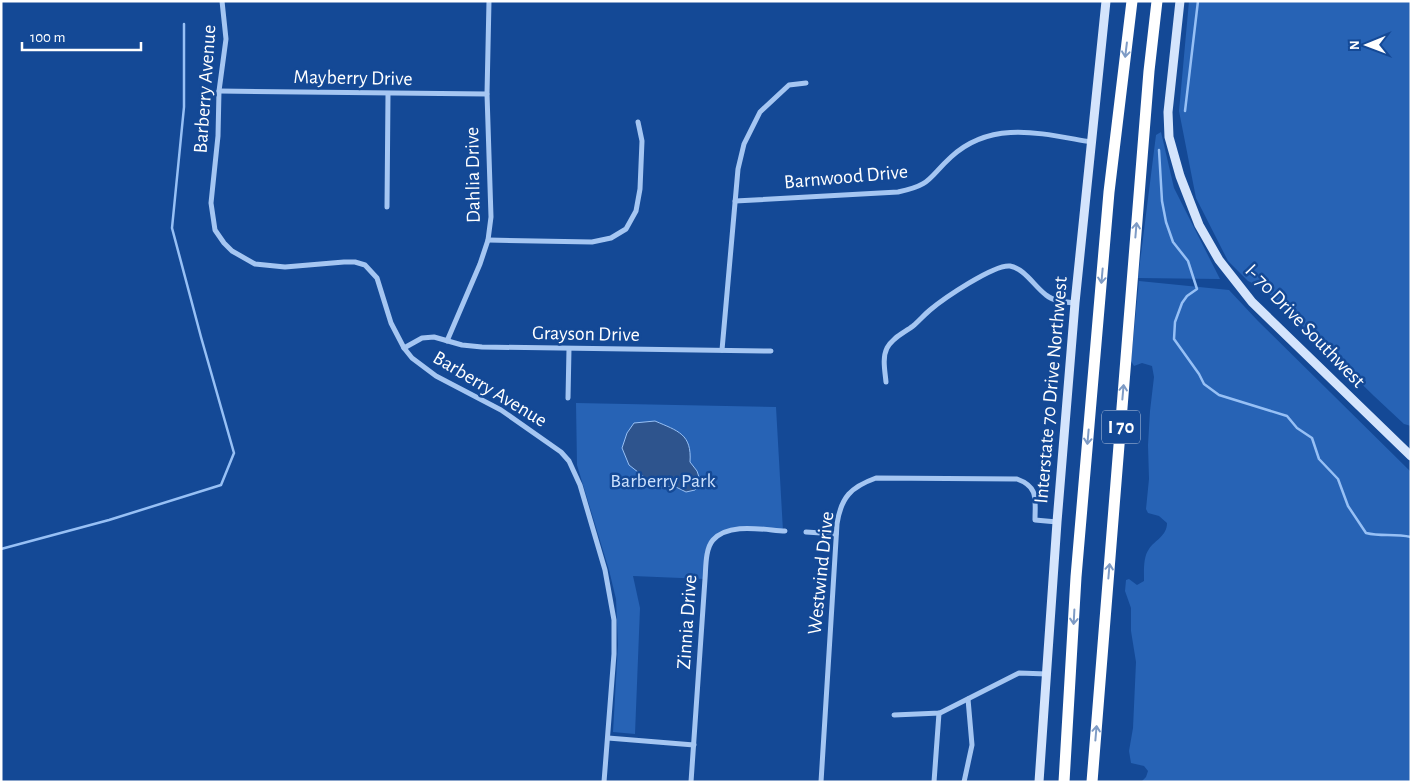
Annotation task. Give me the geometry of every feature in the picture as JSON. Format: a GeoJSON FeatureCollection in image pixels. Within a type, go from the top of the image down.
{"type":"FeatureCollection","features":[{"type":"Feature","properties":{"kind":"highway","name":"I 70"},"geometry":{"type":"LineString","coordinates":[[1064,782],[1076,577],[1109,192],[1132,1]]}},
{"type":"Feature","properties":{"kind":"highway","name":"I 70"},"geometry":{"type":"LineString","coordinates":[[1092,782],[1149,71],[1157,1]]}},
{"type":"Feature","properties":{"kind":"street","name":"Barberry Avenue"},"geometry":{"type":"LineString","coordinates":[[222,1],[226,39],[219,91],[218,136],[211,203],[215,230],[224,243],[232,251],[255,264],[285,267],[355,262],[364,265],[377,278],[391,323],[404,348],[412,358],[427,371],[501,410],[561,452],[569,461],[580,485],[605,570],[614,620],[614,654],[604,782]]}},
{"type":"Feature","properties":{"kind":"street","name":"Dahlia Drive"},"geometry":{"type":"LineString","coordinates":[[447,340],[480,264],[488,240],[491,216],[487,94],[489,1]]}},
{"type":"Feature","properties":{"kind":"street","name":"Interstate 70 Drive Northwest"},"geometry":{"type":"LineString","coordinates":[[1039,782],[1057,522],[1075,303],[1106,1]]}},
{"type":"Feature","properties":{"kind":"street","name":"I- 70 Drive Southwest"},"geometry":{"type":"LineString","coordinates":[[1180,1],[1168,112],[1169,137],[1180,176],[1199,225],[1219,260],[1252,302],[1411,456]]}},
{"type":"Feature","properties":{"kind":"street"},"geometry":{"type":"LineString","coordinates":[[722,350],[738,169],[744,144],[760,112],[775,96],[789,85],[806,82]]}},
{"type":"Feature","properties":{"kind":"street","name":"Mayberry Drive"},"geometry":{"type":"LineString","coordinates":[[219,91],[487,94]]}},
{"type":"Feature","properties":{"kind":"street"},"geometry":{"type":"LineString","coordinates":[[387,207],[388,94]]}},
{"type":"Feature","properties":{"kind":"street"},"geometry":{"type":"LineString","coordinates":[[488,240],[592,242],[611,238],[626,229],[636,211],[640,188],[642,141],[638,122]]}},
{"type":"Feature","properties":{"kind":"street","name":"Barnwood Drive"},"geometry":{"type":"LineString","coordinates":[[735,201],[898,192],[914,188],[926,183],[951,156],[968,145],[982,138],[1002,132],[1021,131],[1091,142]]}},
{"type":"Feature","properties":{"kind":"street"},"geometry":{"type":"LineString","coordinates":[[886,382],[884,358],[888,347],[896,336],[915,325],[930,310],[950,295],[992,270],[1009,266],[1020,270],[1047,296],[1060,301],[1075,303]]}},
{"type":"Feature","properties":{"kind":"street","name":"Grayson Drive"},"geometry":{"type":"LineString","coordinates":[[404,348],[422,338],[434,337],[462,345],[482,347],[771,351]]}},
{"type":"Feature","properties":{"kind":"street"},"geometry":{"type":"LineString","coordinates":[[568,398],[569,349]]}},
{"type":"Feature","properties":{"kind":"street","name":"Westwind Drive"},"geometry":{"type":"LineString","coordinates":[[821,782],[838,512],[853,488],[876,478],[1017,479],[1032,487],[1035,497],[1035,520],[1057,522]]}},
{"type":"Feature","properties":{"kind":"street","name":"Zinnia Drive"},"geometry":{"type":"LineString","coordinates":[[692,782],[705,579],[709,549],[713,541],[734,529],[785,531]]}},
{"type":"Feature","properties":{"kind":"street"},"geometry":{"type":"LineString","coordinates":[[806,532],[836,534]]}},
{"type":"Feature","properties":{"kind":"street"},"geometry":{"type":"LineString","coordinates":[[894,716],[939,714],[1019,673],[1047,674]]}},
{"type":"Feature","properties":{"kind":"street"},"geometry":{"type":"LineString","coordinates":[[964,782],[972,746],[968,699]]}},
{"type":"Feature","properties":{"kind":"street"},"geometry":{"type":"LineString","coordinates":[[934,782],[939,714]]}},
{"type":"Feature","properties":{"kind":"street"},"geometry":{"type":"LineString","coordinates":[[608,738],[694,745]]}},
{"type":"Feature","properties":{"kind":"green space"},"geometry":{"type":"Polygon","coordinates":[[[1189,1],[1411,1],[1411,426],[1404,424],[1263,288],[1248,281],[1228,261],[1196,198],[1179,111],[1189,1]]]}},
{"type":"Feature","properties":{"kind":"green space"},"geometry":{"type":"Polygon","coordinates":[[[1161,132],[1174,188],[1220,279],[1138,278],[1156,135],[1161,132]]]}},
{"type":"Feature","properties":{"kind":"green space"},"geometry":{"type":"Polygon","coordinates":[[[1139,281],[1229,290],[1411,472],[1411,782],[1141,782],[1146,777],[1148,771],[1144,766],[1131,763],[1129,751],[1133,728],[1136,662],[1131,631],[1131,608],[1125,591],[1126,580],[1129,579],[1137,585],[1144,581],[1144,564],[1147,552],[1163,535],[1167,523],[1159,516],[1148,513],[1146,509],[1149,479],[1150,411],[1154,377],[1152,366],[1142,363],[1134,366],[1131,361],[1139,281]]]}},
{"type":"Feature","properties":{"kind":"green space","name":"Barberry Park"},"geometry":{"type":"Polygon","coordinates":[[[576,403],[776,407],[783,531],[734,529],[713,541],[709,549],[705,579],[633,576],[640,608],[635,734],[613,732],[618,645],[616,599],[577,465],[576,403]]]}},
{"type":"Feature","properties":{"kind":"shaded area"},"geometry":{"type":"Polygon","coordinates":[[[655,421],[677,431],[686,439],[689,445],[690,462],[697,471],[700,480],[695,490],[686,492],[676,487],[657,487],[629,465],[622,448],[627,433],[634,423],[655,421]]]}},
{"type":"Feature","properties":{"kind":"waterway"},"geometry":{"type":"LineString","coordinates":[[1185,111],[1198,1]]}},
{"type":"Feature","properties":{"kind":"waterway"},"geometry":{"type":"LineString","coordinates":[[1,549],[109,520],[221,485],[234,453],[172,228],[184,107],[184,24]]}},
{"type":"Feature","properties":{"kind":"waterway"},"geometry":{"type":"LineString","coordinates":[[1159,150],[1162,201],[1166,222],[1173,242],[1188,261],[1197,289],[1187,296],[1182,303],[1175,322],[1174,339],[1204,384],[1219,395],[1287,416],[1297,428],[1312,438],[1319,459],[1338,479],[1348,506],[1366,533],[1411,537]]}}]}
